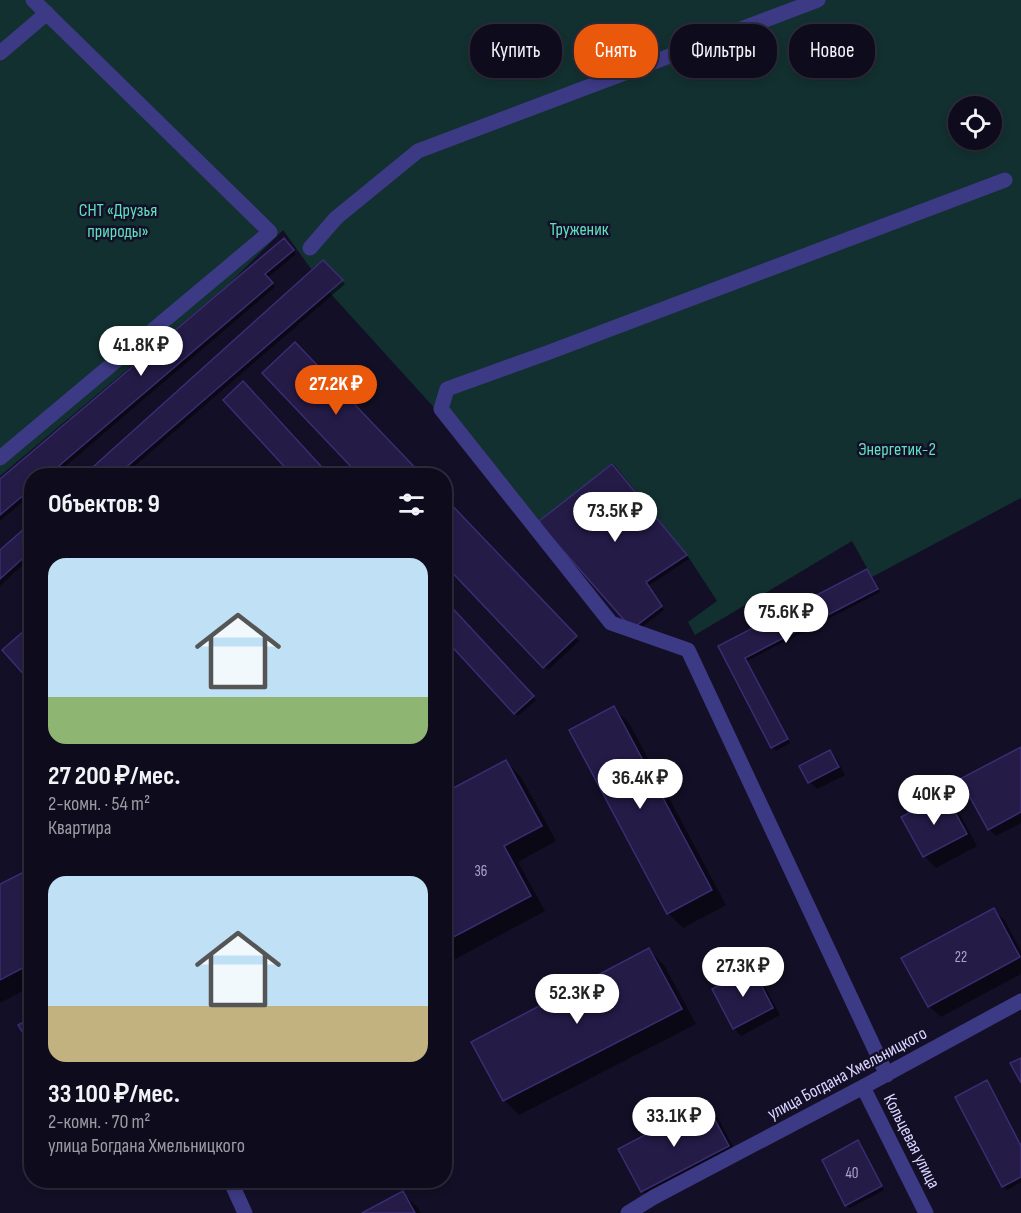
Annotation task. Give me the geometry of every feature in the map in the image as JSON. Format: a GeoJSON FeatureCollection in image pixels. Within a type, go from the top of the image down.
{"type":"FeatureCollection","features":[{"type":"Feature","properties":{"kind":"street"},"geometry":{"type":"LineString","coordinates":[[0,458],[270,232],[33,0]]}},
{"type":"Feature","properties":{"kind":"street"},"geometry":{"type":"LineString","coordinates":[[310,248],[336,218],[418,151],[818,0]]}},
{"type":"Feature","properties":{"kind":"street"},"geometry":{"type":"LineString","coordinates":[[0,53],[47,13]]}},
{"type":"Feature","properties":{"kind":"street"},"geometry":{"type":"LineString","coordinates":[[887,1075],[688,650],[611,623],[441,410],[447,389],[1005,180]]}},
{"type":"Feature","properties":{"kind":"street","name":"улица Богдана Хмельницкого"},"geometry":{"type":"LineString","coordinates":[[628,1213],[1021,1001]]}},
{"type":"Feature","properties":{"kind":"street","name":"Кольцевая улица"},"geometry":{"type":"LineString","coordinates":[[863,1088],[926,1213]]}},
{"type":"Feature","properties":{"kind":"street"},"geometry":{"type":"LineString","coordinates":[[233,1188],[244,1213]]}},
{"type":"Feature","properties":{"kind":"green space","name":"Труженик"},"geometry":{"type":"Polygon","coordinates":[[[0,0],[1021,0],[1021,498],[872,577],[852,541],[695,635],[688,622],[717,601],[687,555],[613,463],[538,522],[330,293],[343,279],[323,260],[311,269],[283,230],[230,283],[0,476],[0,0]]]}},
{"type":"Feature","properties":{"kind":"building"},"geometry":{"type":"Polygon","coordinates":[[[284,238],[294,250],[265,274],[273,283],[56,468],[24,468],[24,495],[0,515],[0,479],[284,238]]]}},
{"type":"Feature","properties":{"kind":"building"},"geometry":{"type":"Polygon","coordinates":[[[323,260],[343,280],[125,468],[92,468],[323,260]]]}},
{"type":"Feature","properties":{"kind":"building"},"geometry":{"type":"Polygon","coordinates":[[[295,342],[415,468],[352,468],[262,373],[295,342]]]}},
{"type":"Feature","properties":{"kind":"building"},"geometry":{"type":"Polygon","coordinates":[[[243,381],[323,468],[286,468],[223,400],[243,381]]]}},
{"type":"Feature","properties":{"kind":"building"},"geometry":{"type":"Polygon","coordinates":[[[612,464],[687,555],[646,582],[662,606],[632,629],[538,522],[612,464]]]}},
{"type":"Feature","properties":{"kind":"building"},"geometry":{"type":"Polygon","coordinates":[[[452,505],[577,636],[543,668],[452,572],[452,505]]]}},
{"type":"Feature","properties":{"kind":"building"},"geometry":{"type":"Polygon","coordinates":[[[24,529],[24,557],[0,579],[0,550],[24,529]]]}},
{"type":"Feature","properties":{"kind":"building"},"geometry":{"type":"Polygon","coordinates":[[[867,569],[878,589],[745,658],[788,739],[771,748],[718,646],[867,569]]]}},
{"type":"Feature","properties":{"kind":"building"},"geometry":{"type":"Polygon","coordinates":[[[452,608],[534,696],[514,714],[452,647],[452,608]]]}},
{"type":"Feature","properties":{"kind":"building"},"geometry":{"type":"Polygon","coordinates":[[[24,631],[24,675],[2,650],[24,631]]]}},
{"type":"Feature","properties":{"kind":"building"},"geometry":{"type":"Polygon","coordinates":[[[614,706],[712,890],[667,914],[569,730],[614,706]]]}},
{"type":"Feature","properties":{"kind":"building"},"geometry":{"type":"Polygon","coordinates":[[[1021,747],[1021,812],[988,830],[960,779],[1021,747]]]}},
{"type":"Feature","properties":{"kind":"building"},"geometry":{"type":"Polygon","coordinates":[[[830,750],[839,767],[808,783],[799,766],[830,750]]]}},
{"type":"Feature","properties":{"kind":"building"},"geometry":{"type":"Polygon","coordinates":[[[506,760],[542,826],[504,846],[531,896],[452,938],[452,789],[506,760]]]}},
{"type":"Feature","properties":{"kind":"building"},"geometry":{"type":"Polygon","coordinates":[[[945,794],[967,834],[923,857],[901,817],[945,794]]]}},
{"type":"Feature","properties":{"kind":"building"},"geometry":{"type":"Polygon","coordinates":[[[24,872],[24,967],[0,980],[0,884],[24,872]]]}},
{"type":"Feature","properties":{"kind":"building"},"geometry":{"type":"Polygon","coordinates":[[[994,908],[1020,957],[928,1007],[901,958],[994,908]]]}},
{"type":"Feature","properties":{"kind":"building"},"geometry":{"type":"Polygon","coordinates":[[[649,948],[682,1009],[503,1101],[471,1042],[649,948]]]}},
{"type":"Feature","properties":{"kind":"building"},"geometry":{"type":"Polygon","coordinates":[[[752,967],[773,1008],[733,1029],[712,989],[752,967]]]}},
{"type":"Feature","properties":{"kind":"building"},"geometry":{"type":"Polygon","coordinates":[[[24,1022],[24,1035],[18,1025],[24,1022]]]}},
{"type":"Feature","properties":{"kind":"building"},"geometry":{"type":"Polygon","coordinates":[[[1021,1058],[1021,1083],[1010,1063],[1021,1058]]]}},
{"type":"Feature","properties":{"kind":"building"},"geometry":{"type":"Polygon","coordinates":[[[987,1080],[1021,1146],[1021,1177],[1002,1187],[955,1097],[987,1080]]]}},
{"type":"Feature","properties":{"kind":"building"},"geometry":{"type":"Polygon","coordinates":[[[706,1103],[729,1146],[641,1192],[618,1149],[706,1103]]]}},
{"type":"Feature","properties":{"kind":"building"},"geometry":{"type":"Polygon","coordinates":[[[858,1140],[882,1186],[845,1206],[822,1160],[858,1140]]]}},
{"type":"Feature","properties":{"kind":"building"},"geometry":{"type":"Polygon","coordinates":[[[403,1191],[415,1213],[362,1213],[403,1191]]]}},
{"type":"Feature","properties":{"kind":"park label","name":"СНТ «Друзья природы»"},"geometry":{"type":"Point","coordinates":[118,220]}},
{"type":"Feature","properties":{"kind":"park label","name":"Энергетик-2"},"geometry":{"type":"Point","coordinates":[897,449]}}]}
